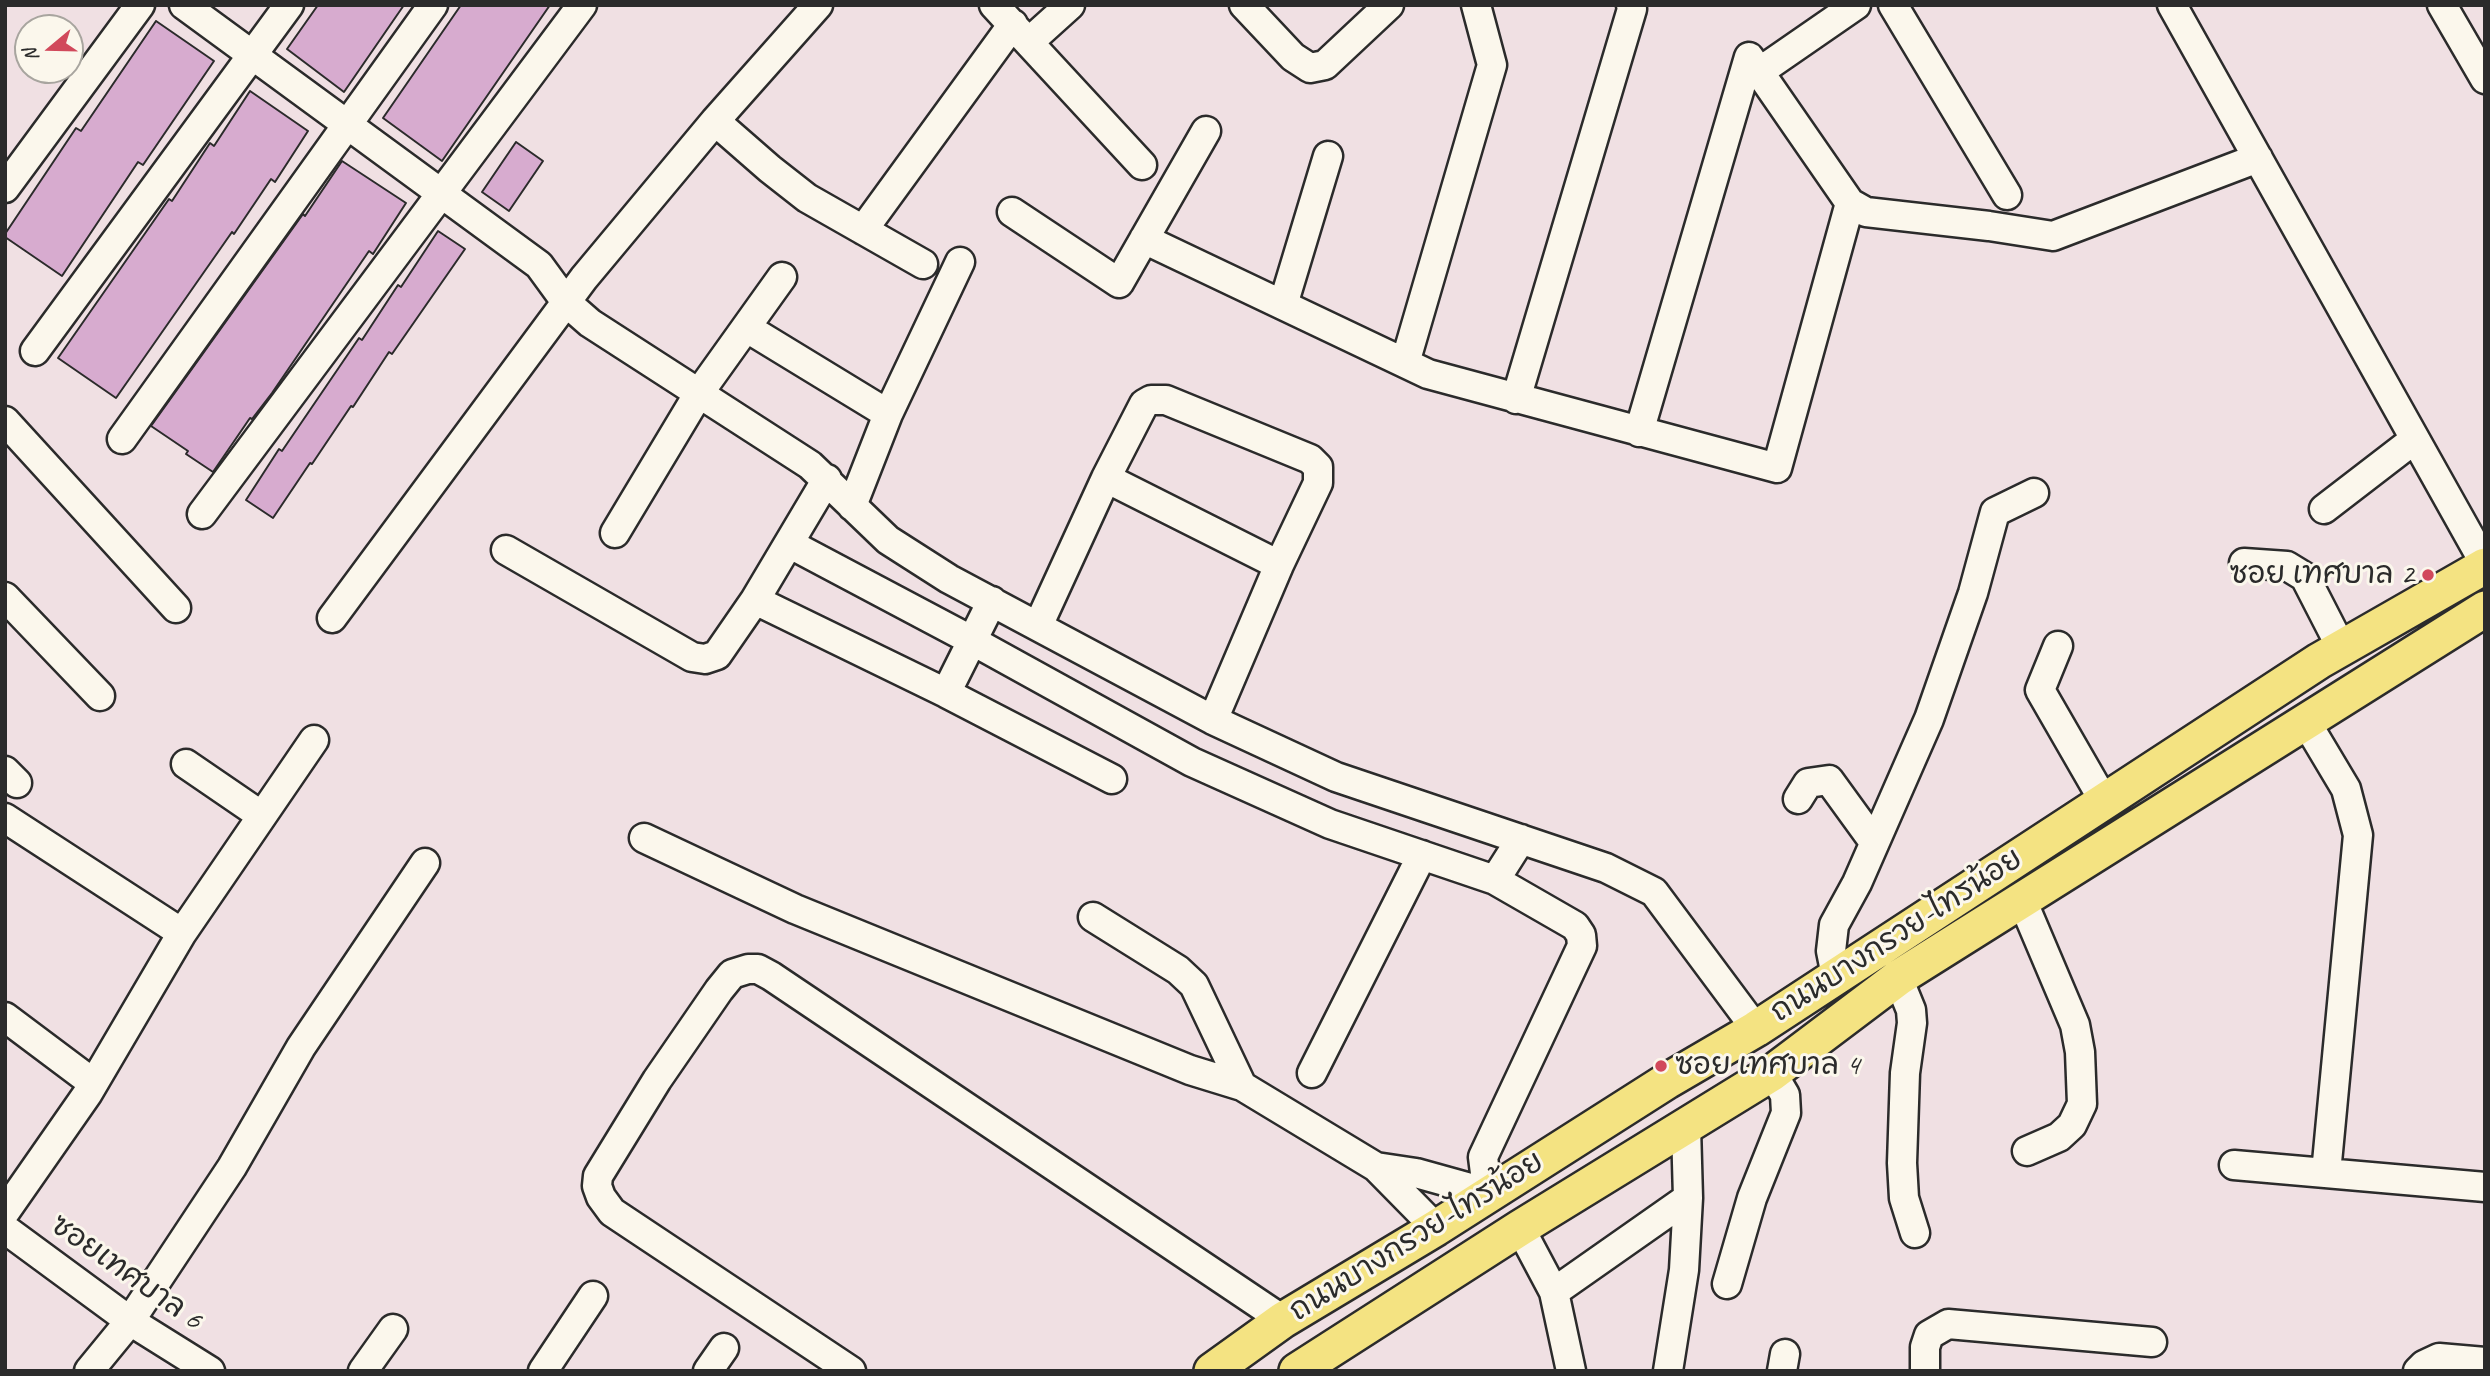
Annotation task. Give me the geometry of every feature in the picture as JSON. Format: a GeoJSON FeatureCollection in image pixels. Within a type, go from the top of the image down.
{"type":"FeatureCollection","features":[{"type":"Feature","properties":{"kind":"main road","name":"ถนนบางกรวย-ไทรน้อย"},"geometry":{"type":"LineString","coordinates":[[1212,1371],[1283,1320],[1436,1228],[1667,1081],[1756,1029],[2319,661],[2485,565]]}},
{"type":"Feature","properties":{"kind":"main road","name":"ถนนบางกรวย-ไทรน้อย"},"geometry":{"type":"LineString","coordinates":[[1297,1371],[1520,1228],[1772,1073],[1898,978],[2485,609]]}},
{"type":"Feature","properties":{"kind":"main road"},"geometry":{"type":"LineString","coordinates":[[2225,722],[2248,758]]}},
{"type":"Feature","properties":{"kind":"street"},"geometry":{"type":"LineString","coordinates":[[5,188],[140,5]]}},
{"type":"Feature","properties":{"kind":"street"},"geometry":{"type":"LineString","coordinates":[[184,5],[539,265],[566,302],[590,323],[810,465],[888,540],[949,579],[1213,720],[1336,777],[1606,867],[1654,892],[1756,1029]]}},
{"type":"Feature","properties":{"kind":"street"},"geometry":{"type":"LineString","coordinates":[[35,351],[289,5]]}},
{"type":"Feature","properties":{"kind":"street"},"geometry":{"type":"LineString","coordinates":[[122,439],[433,5]]}},
{"type":"Feature","properties":{"kind":"street"},"geometry":{"type":"LineString","coordinates":[[202,514],[582,5]]}},
{"type":"Feature","properties":{"kind":"street"},"geometry":{"type":"LineString","coordinates":[[863,230],[1012,24],[1070,5]]}},
{"type":"Feature","properties":{"kind":"street"},"geometry":{"type":"LineString","coordinates":[[1244,5],[1293,57],[1310,68],[1325,65],[1389,5]]}},
{"type":"Feature","properties":{"kind":"street"},"geometry":{"type":"LineString","coordinates":[[1405,363],[1492,65],[1476,5]]}},
{"type":"Feature","properties":{"kind":"street"},"geometry":{"type":"LineString","coordinates":[[1516,399],[1632,9],[1630,5]]}},
{"type":"Feature","properties":{"kind":"street"},"geometry":{"type":"LineString","coordinates":[[1759,72],[1856,5]]}},
{"type":"Feature","properties":{"kind":"street"},"geometry":{"type":"LineString","coordinates":[[1893,5],[2007,195]]}},
{"type":"Feature","properties":{"kind":"street"},"geometry":{"type":"LineString","coordinates":[[2172,5],[2485,565]]}},
{"type":"Feature","properties":{"kind":"street"},"geometry":{"type":"LineString","coordinates":[[2442,5],[2485,79]]}},
{"type":"Feature","properties":{"kind":"street"},"geometry":{"type":"LineString","coordinates":[[332,618],[566,302],[808,9]]}},
{"type":"Feature","properties":{"kind":"street"},"geometry":{"type":"LineString","coordinates":[[1012,24],[1142,165]]}},
{"type":"Feature","properties":{"kind":"street"},"geometry":{"type":"LineString","coordinates":[[1639,432],[1749,57],[1850,203],[1866,212],[2053,236],[2258,158]]}},
{"type":"Feature","properties":{"kind":"street"},"geometry":{"type":"LineString","coordinates":[[715,121],[807,198],[923,264]]}},
{"type":"Feature","properties":{"kind":"street"},"geometry":{"type":"LineString","coordinates":[[1012,212],[1119,283],[1206,131]]}},
{"type":"Feature","properties":{"kind":"street"},"geometry":{"type":"LineString","coordinates":[[1283,305],[1328,156]]}},
{"type":"Feature","properties":{"kind":"street"},"geometry":{"type":"LineString","coordinates":[[1144,239],[1427,374],[1777,468],[1850,203]]}},
{"type":"Feature","properties":{"kind":"street"},"geometry":{"type":"LineString","coordinates":[[852,506],[888,414],[960,262]]}},
{"type":"Feature","properties":{"kind":"street"},"geometry":{"type":"LineString","coordinates":[[615,533],[699,393],[782,277]]}},
{"type":"Feature","properties":{"kind":"street"},"geometry":{"type":"LineString","coordinates":[[747,328],[888,414]]}},
{"type":"Feature","properties":{"kind":"street"},"geometry":{"type":"LineString","coordinates":[[1038,626],[1106,478],[1144,404],[1158,399],[1310,458],[1318,467],[1318,482],[1279,565],[1213,720]]}},
{"type":"Feature","properties":{"kind":"street"},"geometry":{"type":"LineString","coordinates":[[5,421],[176,608]]}},
{"type":"Feature","properties":{"kind":"street"},"geometry":{"type":"LineString","coordinates":[[2324,509],[2415,439]]}},
{"type":"Feature","properties":{"kind":"street"},"geometry":{"type":"LineString","coordinates":[[1106,478],[1279,565]]}},
{"type":"Feature","properties":{"kind":"street"},"geometry":{"type":"LineString","coordinates":[[506,550],[692,656],[705,659],[717,655],[755,600],[827,479]]}},
{"type":"Feature","properties":{"kind":"street"},"geometry":{"type":"LineString","coordinates":[[1836,976],[1830,951],[1834,925],[1857,883],[1929,719],[1973,593],[1995,512],[2034,493]]}},
{"type":"Feature","properties":{"kind":"street"},"geometry":{"type":"LineString","coordinates":[[790,544],[1192,762],[1330,824],[1495,880],[1574,926],[1581,935],[1582,946],[1483,1157],[1491,1192]]}},
{"type":"Feature","properties":{"kind":"street"},"geometry":{"type":"LineString","coordinates":[[2244,563],[2287,566],[2305,577],[2342,649]]}},
{"type":"Feature","properties":{"kind":"street"},"geometry":{"type":"LineString","coordinates":[[5,597],[100,696]]}},
{"type":"Feature","properties":{"kind":"street"},"geometry":{"type":"LineString","coordinates":[[755,600],[946,693],[1112,779]]}},
{"type":"Feature","properties":{"kind":"street"},"geometry":{"type":"LineString","coordinates":[[946,693],[992,601]]}},
{"type":"Feature","properties":{"kind":"street"},"geometry":{"type":"LineString","coordinates":[[2058,646],[2040,690],[2104,801]]}},
{"type":"Feature","properties":{"kind":"street"},"geometry":{"type":"LineString","coordinates":[[2306,722],[2346,789],[2358,835],[2326,1173]]}},
{"type":"Feature","properties":{"kind":"street"},"geometry":{"type":"LineString","coordinates":[[5,1212],[93,1083],[181,933],[314,740]]}},
{"type":"Feature","properties":{"kind":"street"},"geometry":{"type":"LineString","coordinates":[[186,764],[262,816]]}},
{"type":"Feature","properties":{"kind":"street"},"geometry":{"type":"LineString","coordinates":[[1798,799],[1808,783],[1829,780],[1874,842]]}},
{"type":"Feature","properties":{"kind":"street"},"geometry":{"type":"LineString","coordinates":[[5,818],[181,933]]}},
{"type":"Feature","properties":{"kind":"street"},"geometry":{"type":"LineString","coordinates":[[644,838],[795,909],[1190,1070],[1242,1086],[1376,1167],[1436,1228]]}},
{"type":"Feature","properties":{"kind":"street"},"geometry":{"type":"LineString","coordinates":[[1495,880],[1521,839]]}},
{"type":"Feature","properties":{"kind":"street"},"geometry":{"type":"LineString","coordinates":[[1312,1073],[1422,855]]}},
{"type":"Feature","properties":{"kind":"street"},"geometry":{"type":"LineString","coordinates":[[89,1371],[130,1321],[232,1167],[301,1047],[425,863]]}},
{"type":"Feature","properties":{"kind":"street"},"geometry":{"type":"LineString","coordinates":[[2022,900],[2075,1025],[2080,1052],[2082,1104],[2072,1125],[2059,1138],[2027,1151]]}},
{"type":"Feature","properties":{"kind":"street"},"geometry":{"type":"LineString","coordinates":[[1093,918],[1178,970],[1194,985],[1242,1086]]}},
{"type":"Feature","properties":{"kind":"street"},"geometry":{"type":"LineString","coordinates":[[835,1366],[612,1212],[597,1186],[598,1176],[657,1080],[711,1002],[732,974],[748,969],[758,969],[782,983],[1283,1320]]}},
{"type":"Feature","properties":{"kind":"street"},"geometry":{"type":"LineString","coordinates":[[1898,978],[1911,1010],[1912,1023],[1905,1073],[1902,1163],[1905,1198],[1915,1233]]}},
{"type":"Feature","properties":{"kind":"street"},"geometry":{"type":"LineString","coordinates":[[5,1017],[93,1083]]}},
{"type":"Feature","properties":{"kind":"street"},"geometry":{"type":"LineString","coordinates":[[1727,1284],[1752,1198],[1786,1113],[1785,1095],[1772,1073]]}},
{"type":"Feature","properties":{"kind":"street"},"geometry":{"type":"LineString","coordinates":[[1668,1371],[1684,1270],[1688,1198],[1686,1128]]}},
{"type":"Feature","properties":{"kind":"street"},"geometry":{"type":"LineString","coordinates":[[2234,1165],[2485,1187]]}},
{"type":"Feature","properties":{"kind":"street"},"geometry":{"type":"LineString","coordinates":[[1376,1167],[1416,1173],[1491,1192]]}},
{"type":"Feature","properties":{"kind":"street"},"geometry":{"type":"LineString","coordinates":[[1554,1292],[1688,1198]]}},
{"type":"Feature","properties":{"kind":"street"},"geometry":{"type":"LineString","coordinates":[[1520,1228],[1554,1292],[1572,1371]]}},
{"type":"Feature","properties":{"kind":"street","name":"ซอยเทศบาล 6"},"geometry":{"type":"LineString","coordinates":[[5,1229],[130,1321],[210,1371]]}},
{"type":"Feature","properties":{"kind":"street"},"geometry":{"type":"LineString","coordinates":[[543,1371],[593,1296]]}},
{"type":"Feature","properties":{"kind":"street"},"geometry":{"type":"LineString","coordinates":[[1925,1371],[1925,1347],[1929,1335],[1948,1324],[2152,1342]]}},
{"type":"Feature","properties":{"kind":"street"},"geometry":{"type":"LineString","coordinates":[[367,1369],[393,1329]]}},
{"type":"Feature","properties":{"kind":"street"},"geometry":{"type":"LineString","coordinates":[[708,1371],[724,1348]]}},
{"type":"Feature","properties":{"kind":"street"},"geometry":{"type":"LineString","coordinates":[[2418,1371],[2439,1358],[2485,1362]]}},
{"type":"Feature","properties":{"kind":"building"},"geometry":{"type":"Polygon","coordinates":[[[318,5],[404,5],[344,92],[287,49],[318,5]]]}},
{"type":"Feature","properties":{"kind":"building"},"geometry":{"type":"Polygon","coordinates":[[[461,5],[550,5],[442,161],[383,118],[461,5]]]}},
{"type":"Feature","properties":{"kind":"building"},"geometry":{"type":"Polygon","coordinates":[[[156,21],[214,61],[143,165],[138,162],[62,276],[5,237],[5,234],[76,128],[81,131],[156,21]]]}},
{"type":"Feature","properties":{"kind":"building"},"geometry":{"type":"Polygon","coordinates":[[[250,91],[308,131],[275,182],[271,179],[116,398],[58,358],[169,199],[172,201],[210,143],[214,146],[250,91]]]}},
{"type":"Feature","properties":{"kind":"building"},"geometry":{"type":"Polygon","coordinates":[[[516,142],[543,161],[509,211],[482,192],[516,142]]]}},
{"type":"Feature","properties":{"kind":"building"},"geometry":{"type":"Polygon","coordinates":[[[342,161],[406,203],[373,254],[369,251],[272,393],[252,419],[250,418],[213,472],[151,426],[303,214],[305,216],[342,161]]]}},
{"type":"Feature","properties":{"kind":"building"},"geometry":{"type":"Polygon","coordinates":[[[438,231],[465,249],[273,518],[246,500],[279,449],[282,451],[359,338],[362,340],[438,231]]]}},
{"type":"Feature","properties":{"kind":"place","name":"ซอย เทศบาล 2"},"geometry":{"type":"Point","coordinates":[2428,575]}},
{"type":"Feature","properties":{"kind":"place","name":"ซอย เทศบาล 4"},"geometry":{"type":"Point","coordinates":[1661,1066]}}]}
